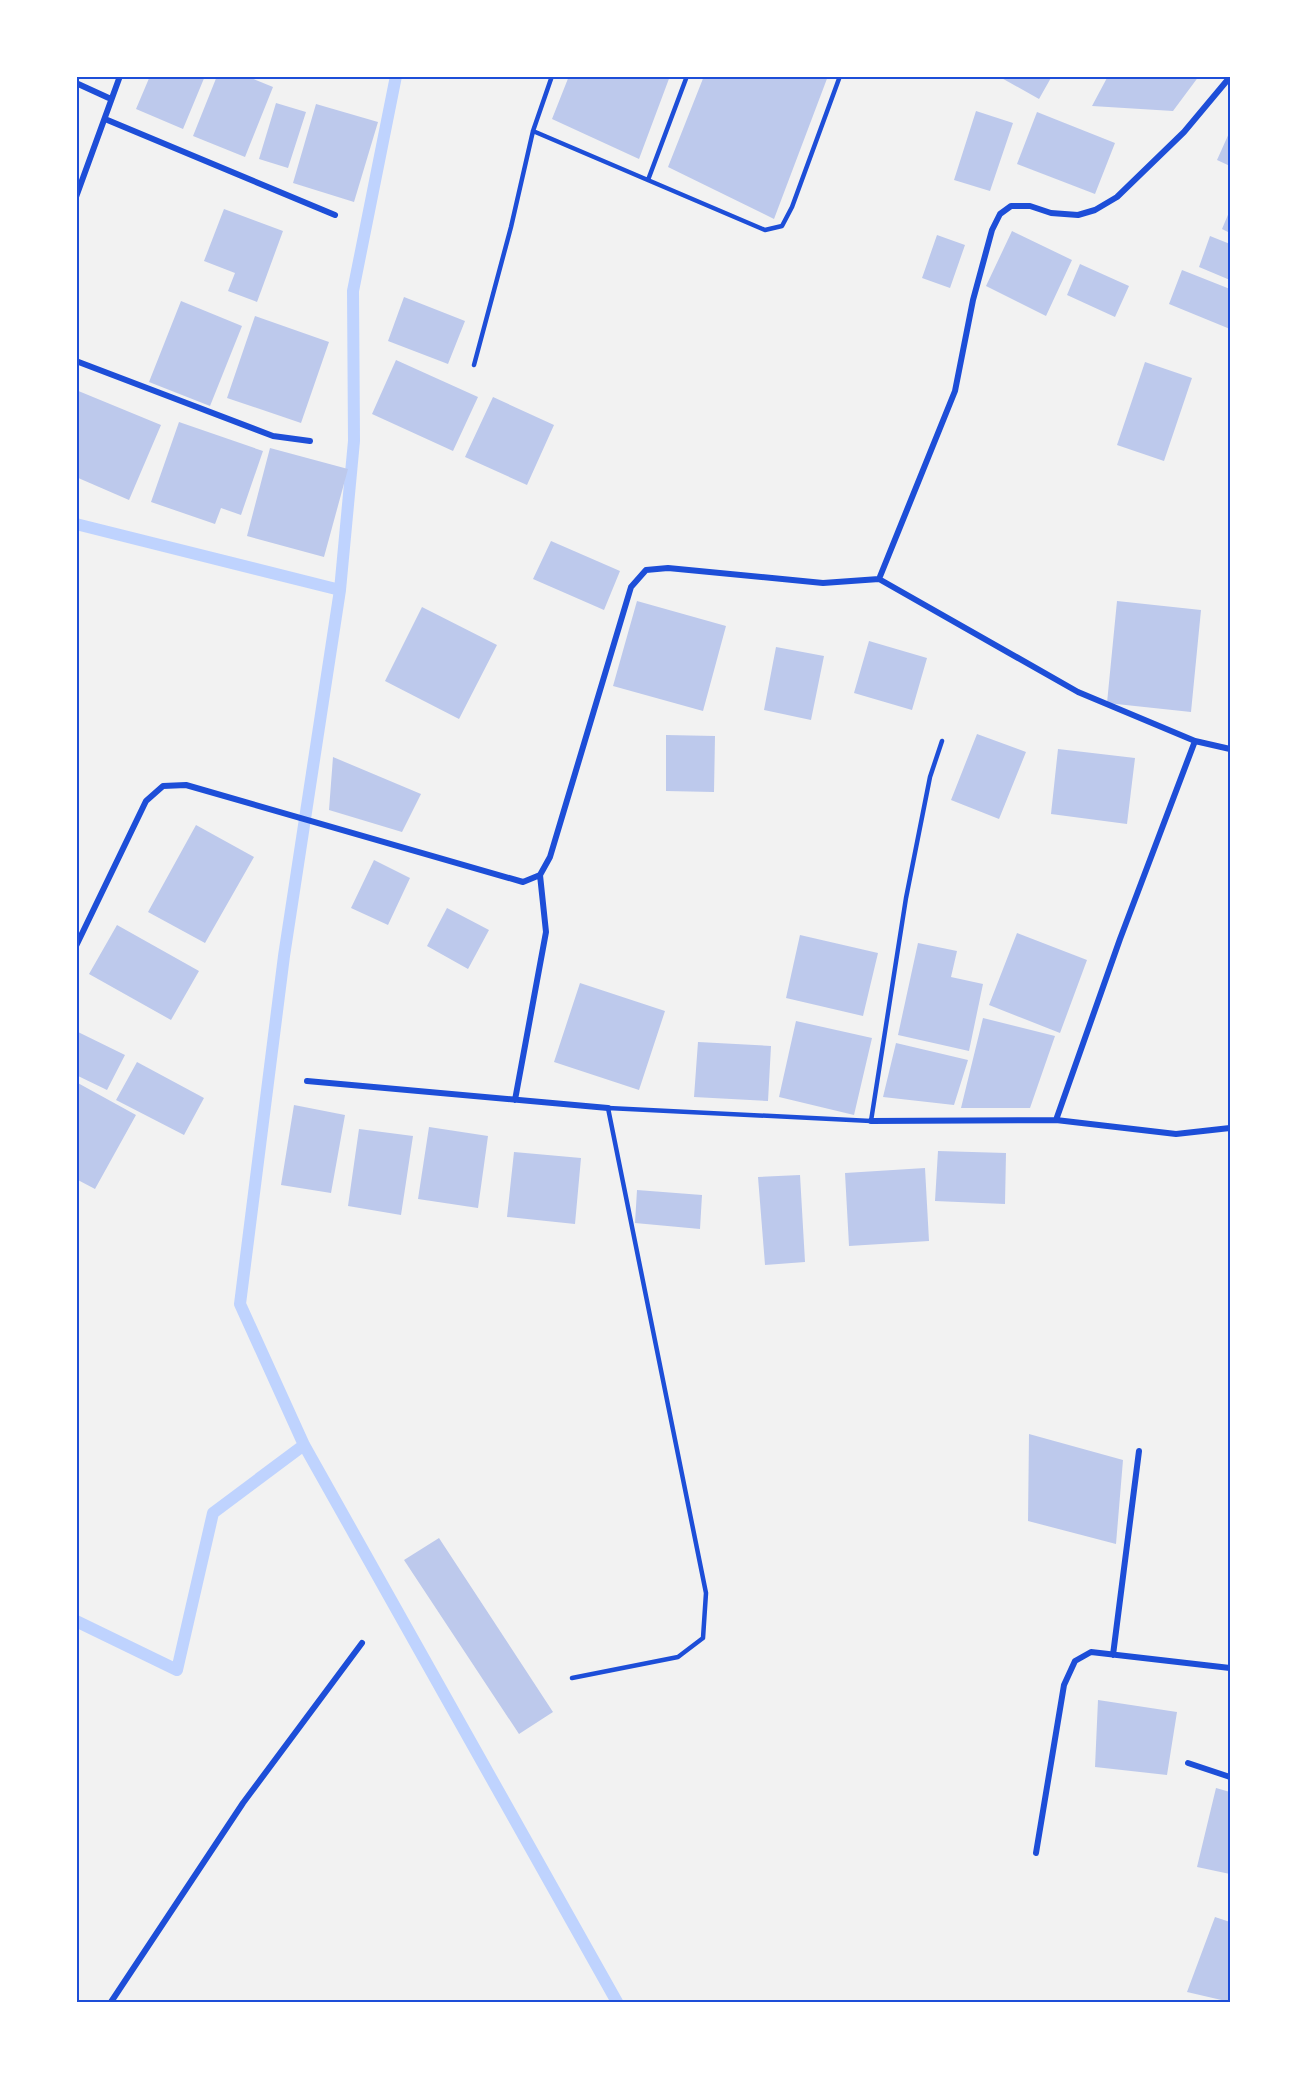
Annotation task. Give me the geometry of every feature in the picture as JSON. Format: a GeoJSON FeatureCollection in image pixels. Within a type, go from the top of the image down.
{"type":"FeatureCollection","features":[{"type":"Feature","properties":{"kind":"street"},"geometry":{"type":"LineString","coordinates":[[76,197],[120,76]]}},
{"type":"Feature","properties":{"kind":"street"},"geometry":{"type":"LineString","coordinates":[[879,579],[955,391],[973,300],[992,230],[1000,214],[1011,206],[1030,206],[1051,213],[1078,215],[1095,210],[1116,197],[1184,132],[1230,77]]}},
{"type":"Feature","properties":{"kind":"street"},"geometry":{"type":"LineString","coordinates":[[76,83],[111,99]]}},
{"type":"Feature","properties":{"kind":"street"},"geometry":{"type":"LineString","coordinates":[[105,119],[335,215]]}},
{"type":"Feature","properties":{"kind":"street"},"geometry":{"type":"LineString","coordinates":[[76,361],[273,436],[310,441]]}},
{"type":"Feature","properties":{"kind":"street"},"geometry":{"type":"LineString","coordinates":[[515,1100],[546,932],[540,875],[550,857],[631,587],[646,570],[668,568],[823,583],[879,579],[1078,692],[1195,741],[1230,749]]}},
{"type":"Feature","properties":{"kind":"street"},"geometry":{"type":"LineString","coordinates":[[1056,1120],[1120,939],[1195,741]]}},
{"type":"Feature","properties":{"kind":"street"},"geometry":{"type":"LineString","coordinates":[[76,946],[146,801],[163,786],[186,785],[523,882],[540,875]]}},
{"type":"Feature","properties":{"kind":"street"},"geometry":{"type":"LineString","coordinates":[[307,1081],[608,1108]]}},
{"type":"Feature","properties":{"kind":"street"},"geometry":{"type":"LineString","coordinates":[[872,1120],[1056,1120],[1176,1134],[1230,1128]]}},
{"type":"Feature","properties":{"kind":"street"},"geometry":{"type":"LineString","coordinates":[[1113,1654],[1139,1451]]}},
{"type":"Feature","properties":{"kind":"street"},"geometry":{"type":"LineString","coordinates":[[111,2002],[243,1803],[362,1642]]}},
{"type":"Feature","properties":{"kind":"street"},"geometry":{"type":"LineString","coordinates":[[1036,1853],[1064,1685],[1075,1661],[1091,1652],[1230,1668]]}},
{"type":"Feature","properties":{"kind":"street"},"geometry":{"type":"LineString","coordinates":[[1188,1763],[1230,1777]]}},
{"type":"Feature","properties":{"kind":"lane"},"geometry":{"type":"LineString","coordinates":[[474,365],[511,228],[532,131],[552,76]]}},
{"type":"Feature","properties":{"kind":"lane"},"geometry":{"type":"LineString","coordinates":[[648,180],[687,76]]}},
{"type":"Feature","properties":{"kind":"lane"},"geometry":{"type":"LineString","coordinates":[[532,131],[765,230],[782,226],[792,207],[840,76]]}},
{"type":"Feature","properties":{"kind":"lane"},"geometry":{"type":"LineString","coordinates":[[572,1678],[678,1657],[703,1638],[704,1627],[706,1593],[608,1108],[872,1120],[906,898],[930,777],[942,741]]}},
{"type":"Feature","properties":{"kind":"building"},"geometry":{"type":"Polygon","coordinates":[[[150,76],[205,76],[183,129],[136,109],[150,76]]]}},
{"type":"Feature","properties":{"kind":"building"},"geometry":{"type":"Polygon","coordinates":[[[217,76],[246,76],[273,87],[245,157],[193,136],[217,76]]]}},
{"type":"Feature","properties":{"kind":"building"},"geometry":{"type":"Polygon","coordinates":[[[569,76],[670,76],[639,159],[552,119],[569,76]]]}},
{"type":"Feature","properties":{"kind":"building"},"geometry":{"type":"Polygon","coordinates":[[[704,76],[828,76],[774,219],[668,167],[704,76]]]}},
{"type":"Feature","properties":{"kind":"building"},"geometry":{"type":"Polygon","coordinates":[[[998,76],[1052,76],[1039,99],[998,76]]]}},
{"type":"Feature","properties":{"kind":"building"},"geometry":{"type":"Polygon","coordinates":[[[1108,76],[1199,76],[1173,111],[1092,106],[1108,76]]]}},
{"type":"Feature","properties":{"kind":"building"},"geometry":{"type":"Polygon","coordinates":[[[276,103],[306,112],[288,168],[259,159],[276,103]]]}},
{"type":"Feature","properties":{"kind":"building"},"geometry":{"type":"Polygon","coordinates":[[[316,104],[378,122],[354,202],[293,183],[316,104]]]}},
{"type":"Feature","properties":{"kind":"building"},"geometry":{"type":"Polygon","coordinates":[[[976,111],[1013,123],[990,191],[954,180],[976,111]]]}},
{"type":"Feature","properties":{"kind":"building"},"geometry":{"type":"Polygon","coordinates":[[[1037,112],[1115,143],[1095,194],[1017,164],[1037,112]]]}},
{"type":"Feature","properties":{"kind":"building"},"geometry":{"type":"Polygon","coordinates":[[[1230,131],[1230,166],[1217,160],[1230,131]]]}},
{"type":"Feature","properties":{"kind":"building"},"geometry":{"type":"Polygon","coordinates":[[[224,209],[283,231],[257,302],[228,291],[235,273],[204,261],[224,209]]]}},
{"type":"Feature","properties":{"kind":"building"},"geometry":{"type":"Polygon","coordinates":[[[1230,210],[1230,233],[1222,229],[1230,210]]]}},
{"type":"Feature","properties":{"kind":"building"},"geometry":{"type":"Polygon","coordinates":[[[1012,231],[1072,260],[1046,316],[986,286],[1012,231]]]}},
{"type":"Feature","properties":{"kind":"building"},"geometry":{"type":"Polygon","coordinates":[[[937,235],[965,245],[950,288],[922,278],[937,235]]]}},
{"type":"Feature","properties":{"kind":"building"},"geometry":{"type":"Polygon","coordinates":[[[1210,236],[1230,244],[1230,280],[1199,267],[1210,236]]]}},
{"type":"Feature","properties":{"kind":"building"},"geometry":{"type":"Polygon","coordinates":[[[1080,264],[1129,286],[1115,317],[1067,295],[1080,264]]]}},
{"type":"Feature","properties":{"kind":"building"},"geometry":{"type":"Polygon","coordinates":[[[1182,270],[1230,289],[1230,329],[1169,304],[1182,270]]]}},
{"type":"Feature","properties":{"kind":"building"},"geometry":{"type":"Polygon","coordinates":[[[404,297],[465,321],[448,364],[388,341],[404,297]]]}},
{"type":"Feature","properties":{"kind":"building"},"geometry":{"type":"Polygon","coordinates":[[[181,301],[242,326],[210,406],[149,382],[181,301]]]}},
{"type":"Feature","properties":{"kind":"building"},"geometry":{"type":"Polygon","coordinates":[[[255,316],[329,342],[301,423],[227,398],[255,316]]]}},
{"type":"Feature","properties":{"kind":"building"},"geometry":{"type":"Polygon","coordinates":[[[396,360],[478,397],[453,451],[372,414],[396,360]]]}},
{"type":"Feature","properties":{"kind":"building"},"geometry":{"type":"Polygon","coordinates":[[[1145,362],[1192,378],[1164,461],[1117,445],[1145,362]]]}},
{"type":"Feature","properties":{"kind":"building"},"geometry":{"type":"Polygon","coordinates":[[[76,390],[161,425],[129,500],[76,477],[76,390]]]}},
{"type":"Feature","properties":{"kind":"building"},"geometry":{"type":"Polygon","coordinates":[[[493,397],[554,425],[527,485],[465,457],[493,397]]]}},
{"type":"Feature","properties":{"kind":"building"},"geometry":{"type":"Polygon","coordinates":[[[179,422],[263,451],[241,515],[221,508],[215,524],[151,502],[179,422]]]}},
{"type":"Feature","properties":{"kind":"building"},"geometry":{"type":"Polygon","coordinates":[[[270,448],[348,469],[324,557],[247,536],[270,448]]]}},
{"type":"Feature","properties":{"kind":"building"},"geometry":{"type":"Polygon","coordinates":[[[551,541],[620,571],[604,610],[533,579],[551,541]]]}},
{"type":"Feature","properties":{"kind":"building"},"geometry":{"type":"Polygon","coordinates":[[[637,601],[726,626],[703,711],[613,686],[637,601]]]}},
{"type":"Feature","properties":{"kind":"building"},"geometry":{"type":"Polygon","coordinates":[[[1117,601],[1201,610],[1191,712],[1107,703],[1117,601]]]}},
{"type":"Feature","properties":{"kind":"building"},"geometry":{"type":"Polygon","coordinates":[[[422,607],[497,645],[459,719],[385,681],[422,607]]]}},
{"type":"Feature","properties":{"kind":"building"},"geometry":{"type":"Polygon","coordinates":[[[869,641],[927,658],[912,710],[854,693],[869,641]]]}},
{"type":"Feature","properties":{"kind":"building"},"geometry":{"type":"Polygon","coordinates":[[[776,647],[824,656],[811,720],[764,710],[776,647]]]}},
{"type":"Feature","properties":{"kind":"building"},"geometry":{"type":"Polygon","coordinates":[[[977,734],[1026,752],[999,819],[951,800],[977,734]]]}},
{"type":"Feature","properties":{"kind":"building"},"geometry":{"type":"Polygon","coordinates":[[[666,735],[715,736],[714,792],[666,791],[666,735]]]}},
{"type":"Feature","properties":{"kind":"building"},"geometry":{"type":"Polygon","coordinates":[[[1058,749],[1135,758],[1127,824],[1051,814],[1058,749]]]}},
{"type":"Feature","properties":{"kind":"building"},"geometry":{"type":"Polygon","coordinates":[[[333,757],[421,794],[402,832],[329,810],[333,757]]]}},
{"type":"Feature","properties":{"kind":"building"},"geometry":{"type":"Polygon","coordinates":[[[196,825],[254,857],[205,943],[148,912],[196,825]]]}},
{"type":"Feature","properties":{"kind":"building"},"geometry":{"type":"Polygon","coordinates":[[[374,860],[410,878],[388,925],[351,908],[374,860]]]}},
{"type":"Feature","properties":{"kind":"building"},"geometry":{"type":"Polygon","coordinates":[[[447,908],[489,930],[468,969],[427,946],[447,908]]]}},
{"type":"Feature","properties":{"kind":"building"},"geometry":{"type":"Polygon","coordinates":[[[117,925],[199,971],[171,1020],[89,974],[117,925]]]}},
{"type":"Feature","properties":{"kind":"building"},"geometry":{"type":"Polygon","coordinates":[[[1017,933],[1087,960],[1060,1033],[989,1005],[1017,933]]]}},
{"type":"Feature","properties":{"kind":"building"},"geometry":{"type":"Polygon","coordinates":[[[800,935],[878,953],[863,1016],[786,998],[800,935]]]}},
{"type":"Feature","properties":{"kind":"building"},"geometry":{"type":"Polygon","coordinates":[[[918,943],[957,951],[951,977],[983,984],[969,1051],[898,1035],[918,943]]]}},
{"type":"Feature","properties":{"kind":"building"},"geometry":{"type":"Polygon","coordinates":[[[580,983],[665,1011],[639,1090],[554,1062],[580,983]]]}},
{"type":"Feature","properties":{"kind":"building"},"geometry":{"type":"Polygon","coordinates":[[[983,1018],[1055,1036],[1030,1108],[961,1108],[983,1018]]]}},
{"type":"Feature","properties":{"kind":"building"},"geometry":{"type":"Polygon","coordinates":[[[796,1021],[872,1038],[854,1115],[779,1097],[796,1021]]]}},
{"type":"Feature","properties":{"kind":"building"},"geometry":{"type":"Polygon","coordinates":[[[76,1031],[125,1055],[107,1090],[76,1075],[76,1031]]]}},
{"type":"Feature","properties":{"kind":"building"},"geometry":{"type":"Polygon","coordinates":[[[698,1042],[771,1046],[768,1101],[694,1097],[698,1042]]]}},
{"type":"Feature","properties":{"kind":"building"},"geometry":{"type":"Polygon","coordinates":[[[896,1043],[968,1060],[954,1105],[883,1097],[896,1043]]]}},
{"type":"Feature","properties":{"kind":"building"},"geometry":{"type":"Polygon","coordinates":[[[137,1062],[204,1098],[184,1135],[116,1100],[137,1062]]]}},
{"type":"Feature","properties":{"kind":"building"},"geometry":{"type":"Polygon","coordinates":[[[76,1082],[136,1115],[95,1189],[76,1179],[76,1082]]]}},
{"type":"Feature","properties":{"kind":"building"},"geometry":{"type":"Polygon","coordinates":[[[294,1105],[345,1115],[331,1193],[281,1185],[294,1105]]]}},
{"type":"Feature","properties":{"kind":"building"},"geometry":{"type":"Polygon","coordinates":[[[429,1127],[488,1136],[478,1208],[418,1199],[429,1127]]]}},
{"type":"Feature","properties":{"kind":"building"},"geometry":{"type":"Polygon","coordinates":[[[359,1129],[413,1136],[401,1215],[348,1206],[359,1129]]]}},
{"type":"Feature","properties":{"kind":"building"},"geometry":{"type":"Polygon","coordinates":[[[938,1151],[1006,1153],[1005,1204],[935,1201],[938,1151]]]}},
{"type":"Feature","properties":{"kind":"building"},"geometry":{"type":"Polygon","coordinates":[[[514,1152],[581,1158],[575,1224],[507,1217],[514,1152]]]}},
{"type":"Feature","properties":{"kind":"building"},"geometry":{"type":"Polygon","coordinates":[[[925,1168],[929,1241],[849,1246],[845,1173],[925,1168]]]}},
{"type":"Feature","properties":{"kind":"building"},"geometry":{"type":"Polygon","coordinates":[[[800,1175],[805,1262],[765,1265],[758,1177],[800,1175]]]}},
{"type":"Feature","properties":{"kind":"building"},"geometry":{"type":"Polygon","coordinates":[[[637,1190],[702,1195],[700,1229],[635,1223],[637,1190]]]}},
{"type":"Feature","properties":{"kind":"building"},"geometry":{"type":"Polygon","coordinates":[[[1029,1434],[1123,1460],[1116,1544],[1028,1521],[1029,1434]]]}},
{"type":"Feature","properties":{"kind":"building"},"geometry":{"type":"Polygon","coordinates":[[[439,1538],[553,1712],[519,1734],[404,1560],[439,1538]]]}},
{"type":"Feature","properties":{"kind":"building"},"geometry":{"type":"Polygon","coordinates":[[[1098,1700],[1177,1712],[1167,1775],[1095,1767],[1098,1700]]]}},
{"type":"Feature","properties":{"kind":"building"},"geometry":{"type":"Polygon","coordinates":[[[1216,1788],[1230,1792],[1230,1874],[1197,1867],[1216,1788]]]}},
{"type":"Feature","properties":{"kind":"building"},"geometry":{"type":"Polygon","coordinates":[[[1215,1917],[1230,1922],[1230,2002],[1187,1992],[1215,1917]]]}},
{"type":"Feature","properties":{"kind":"waterway"},"geometry":{"type":"LineString","coordinates":[[340,590],[354,441],[353,291],[396,76]]}},
{"type":"Feature","properties":{"kind":"waterway"},"geometry":{"type":"LineString","coordinates":[[76,524],[340,590],[284,956],[240,1304],[304,1445],[617,2002]]}},
{"type":"Feature","properties":{"kind":"waterway"},"geometry":{"type":"LineString","coordinates":[[76,1621],[177,1670],[213,1513],[304,1445]]}}]}
